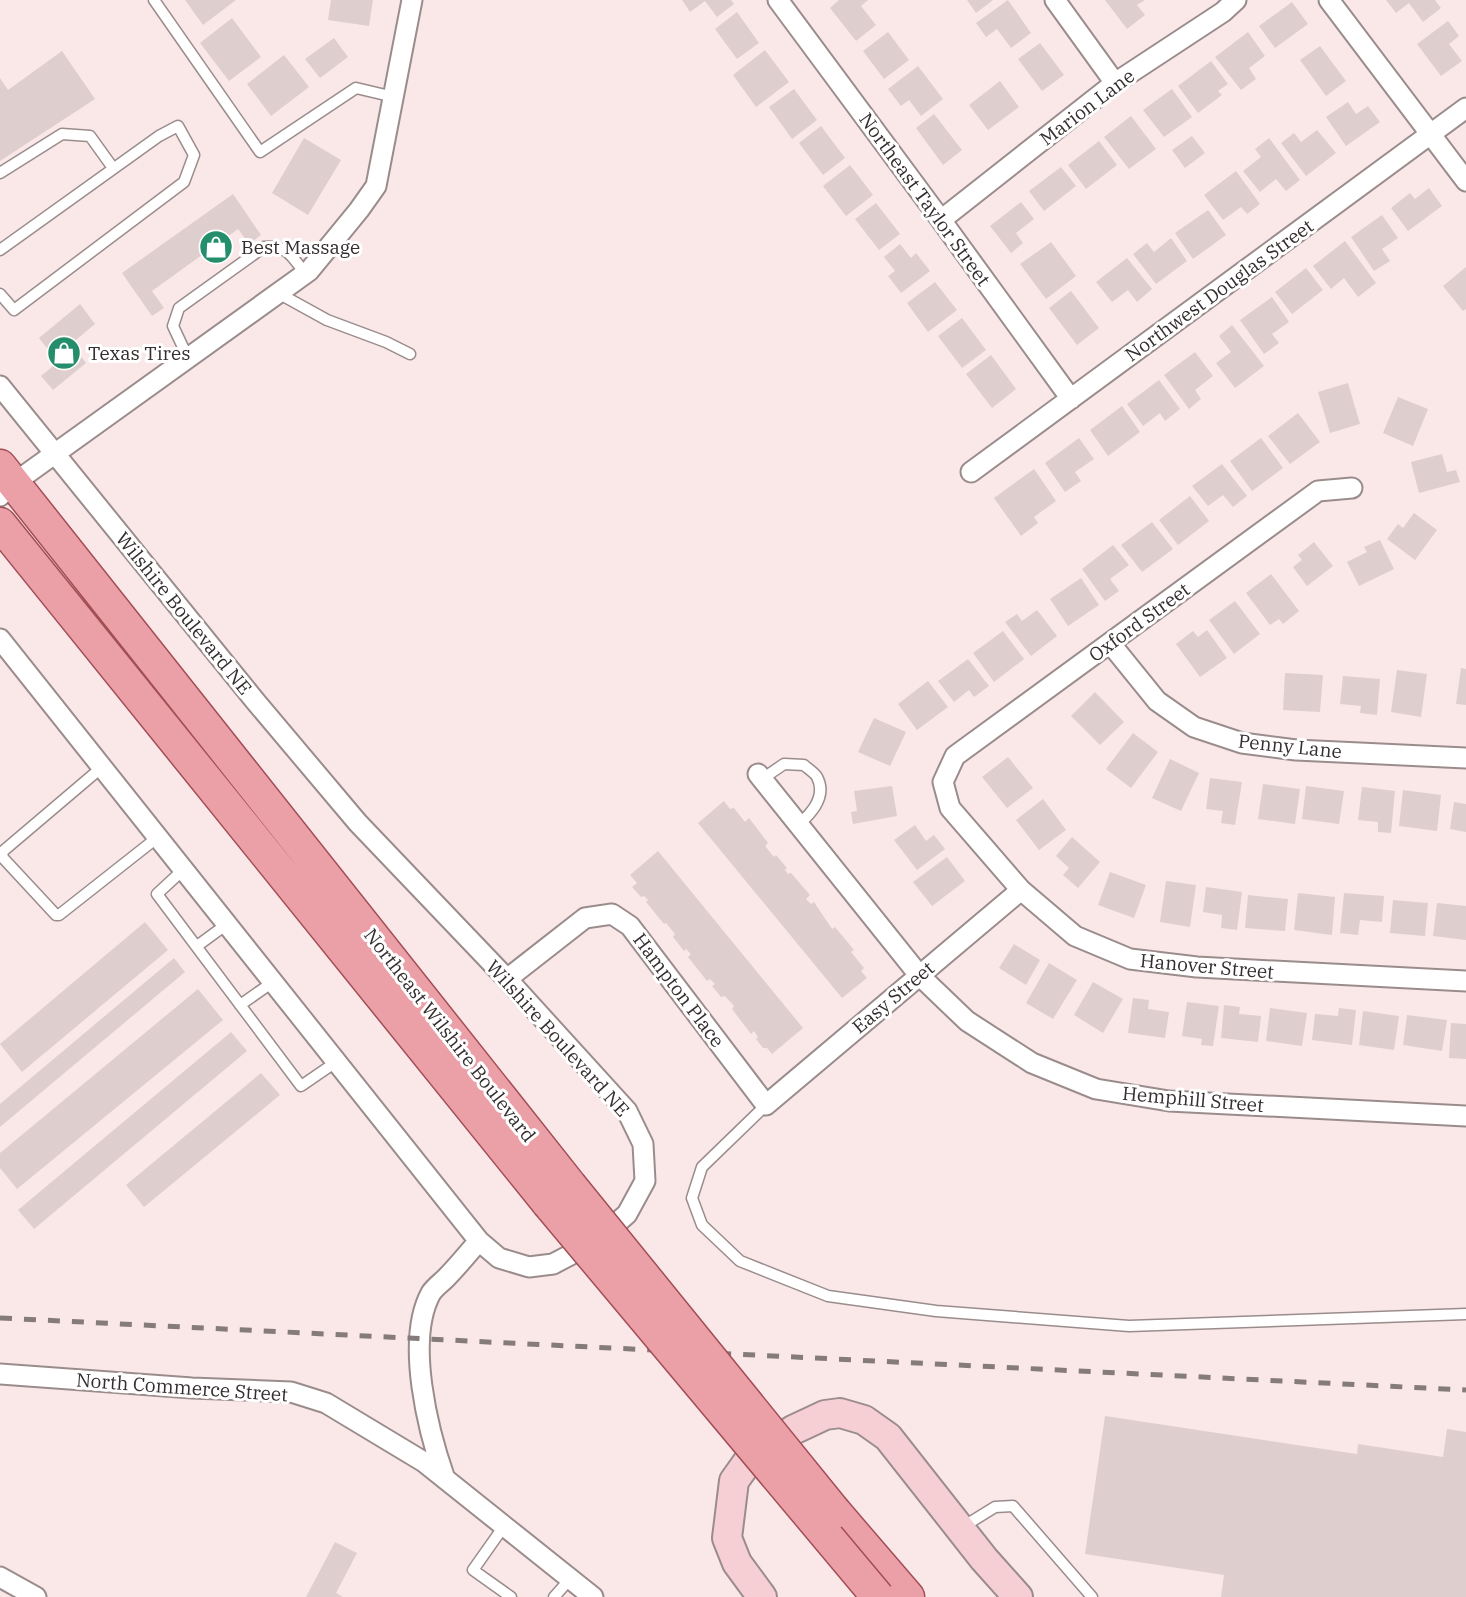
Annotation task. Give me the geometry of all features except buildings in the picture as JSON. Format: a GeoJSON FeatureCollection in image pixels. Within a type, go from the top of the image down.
{"type":"FeatureCollection","features":[{"type":"Feature","properties":{"kind":"main road","name":"Northeast Wilshire Boulevard"},"geometry":{"type":"LineString","coordinates":[[5,482],[559,1194],[878,1597]]}},
{"type":"Feature","properties":{"kind":"main road","name":"Northeast Wilshire Boulevard"},"geometry":{"type":"LineString","coordinates":[[0,524],[559,1194],[908,1597]]}},
{"type":"Feature","properties":{"kind":"main road"},"geometry":{"type":"LineString","coordinates":[[762,1597],[737,1563],[727,1538],[734,1482],[750,1460],[793,1430],[825,1415],[840,1413],[864,1420],[888,1437],[960,1529],[1018,1597]]}},
{"type":"Feature","properties":{"kind":"street"},"geometry":{"type":"LineString","coordinates":[[5,482],[55,454],[305,273],[359,210],[376,186],[412,0]]}},
{"type":"Feature","properties":{"kind":"street","name":"Northeast Taylor Street"},"geometry":{"type":"LineString","coordinates":[[778,0],[1071,399]]}},
{"type":"Feature","properties":{"kind":"street"},"geometry":{"type":"LineString","coordinates":[[1055,0],[1115,83]]}},
{"type":"Feature","properties":{"kind":"street","name":"Marion Lane"},"geometry":{"type":"LineString","coordinates":[[941,220],[1115,83],[1223,12],[1236,0]]}},
{"type":"Feature","properties":{"kind":"street"},"geometry":{"type":"LineString","coordinates":[[1329,0],[1466,181]]}},
{"type":"Feature","properties":{"kind":"street","name":"Northwest Douglas Street"},"geometry":{"type":"LineString","coordinates":[[971,471],[1466,108]]}},
{"type":"Feature","properties":{"kind":"street","name":"Wilshire Boulevard NE"},"geometry":{"type":"LineString","coordinates":[[0,386],[256,702],[358,823],[507,979],[627,1111],[643,1144],[645,1181],[627,1214],[595,1242],[553,1264],[529,1267],[499,1258],[479,1241],[184,869],[3,650]]}},
{"type":"Feature","properties":{"kind":"street","name":"Oxford Street"},"geometry":{"type":"LineString","coordinates":[[943,782],[955,756],[1318,491],[1352,488]]}},
{"type":"Feature","properties":{"kind":"street","name":"Penny Lane"},"geometry":{"type":"LineString","coordinates":[[1110,643],[1157,701],[1194,727],[1242,743],[1296,750],[1466,758]]}},
{"type":"Feature","properties":{"kind":"street","name":"Hemphill Street"},"geometry":{"type":"LineString","coordinates":[[760,776],[919,975],[967,1021],[1032,1063],[1096,1089],[1169,1101],[1466,1116]]}},
{"type":"Feature","properties":{"kind":"street","name":"Hanover Street"},"geometry":{"type":"LineString","coordinates":[[943,782],[950,808],[1021,890],[1075,936],[1130,959],[1197,967],[1466,981]]}},
{"type":"Feature","properties":{"kind":"street","name":"Easy Street"},"geometry":{"type":"LineString","coordinates":[[766,1105],[1021,890]]}},
{"type":"Feature","properties":{"kind":"street","name":"Hampton Place"},"geometry":{"type":"LineString","coordinates":[[507,979],[585,918],[612,914],[630,926],[766,1105]]}},
{"type":"Feature","properties":{"kind":"street"},"geometry":{"type":"LineString","coordinates":[[446,1480],[431,1439],[425,1406],[420,1347],[425,1305],[433,1290],[479,1241]]}},
{"type":"Feature","properties":{"kind":"street","name":"North Commerce Street"},"geometry":{"type":"LineString","coordinates":[[0,1374],[192,1388],[291,1392],[326,1403],[424,1462],[593,1597]]}},
{"type":"Feature","properties":{"kind":"street"},"geometry":{"type":"LineString","coordinates":[[0,1577],[26,1595]]}},
{"type":"Feature","properties":{"kind":"lane"},"geometry":{"type":"LineString","coordinates":[[154,0],[260,152],[356,88],[394,97]]}},
{"type":"Feature","properties":{"kind":"lane"},"geometry":{"type":"LineString","coordinates":[[0,250],[159,135],[178,126],[194,155],[184,182],[14,310],[0,294]]}},
{"type":"Feature","properties":{"kind":"lane"},"geometry":{"type":"LineString","coordinates":[[0,173],[62,134],[90,136],[113,169]]}},
{"type":"Feature","properties":{"kind":"lane"},"geometry":{"type":"LineString","coordinates":[[188,358],[173,326],[178,308],[264,247],[279,246],[286,249],[305,273]]}},
{"type":"Feature","properties":{"kind":"lane"},"geometry":{"type":"LineString","coordinates":[[278,293],[327,320],[410,354]]}},
{"type":"Feature","properties":{"kind":"lane"},"geometry":{"type":"LineString","coordinates":[[760,776],[784,764],[804,765],[817,777],[820,793],[813,812],[799,824]]}},
{"type":"Feature","properties":{"kind":"lane"},"geometry":{"type":"LineString","coordinates":[[101,768],[2,852],[3,858],[56,915],[59,915],[158,837]]}},
{"type":"Feature","properties":{"kind":"lane"},"geometry":{"type":"LineString","coordinates":[[184,869],[157,894],[301,1086],[337,1062]]}},
{"type":"Feature","properties":{"kind":"lane"},"geometry":{"type":"LineString","coordinates":[[197,946],[227,924]]}},
{"type":"Feature","properties":{"kind":"lane"},"geometry":{"type":"LineString","coordinates":[[240,1005],[273,982]]}},
{"type":"Feature","properties":{"kind":"lane"},"geometry":{"type":"LineString","coordinates":[[766,1105],[702,1167],[692,1198],[702,1226],[740,1261],[828,1296],[936,1311],[1129,1326],[1466,1314]]}},
{"type":"Feature","properties":{"kind":"lane"},"geometry":{"type":"LineString","coordinates":[[960,1529],[995,1507],[1013,1506],[1091,1597]]}},
{"type":"Feature","properties":{"kind":"lane"},"geometry":{"type":"LineString","coordinates":[[504,1526],[472,1570],[510,1597]]}},
{"type":"Feature","properties":{"kind":"lane"},"geometry":{"type":"LineString","coordinates":[[554,1597],[570,1579]]}},
{"type":"Feature","properties":{"kind":"railway"},"geometry":{"type":"LineString","coordinates":[[0,1318],[1466,1390]]}},
{"type":"Feature","properties":{"kind":"place","name":"Best Massage"},"geometry":{"type":"Point","coordinates":[216,247]}},
{"type":"Feature","properties":{"kind":"place","name":"Texas Tires"},"geometry":{"type":"Point","coordinates":[64,353]}}]}
